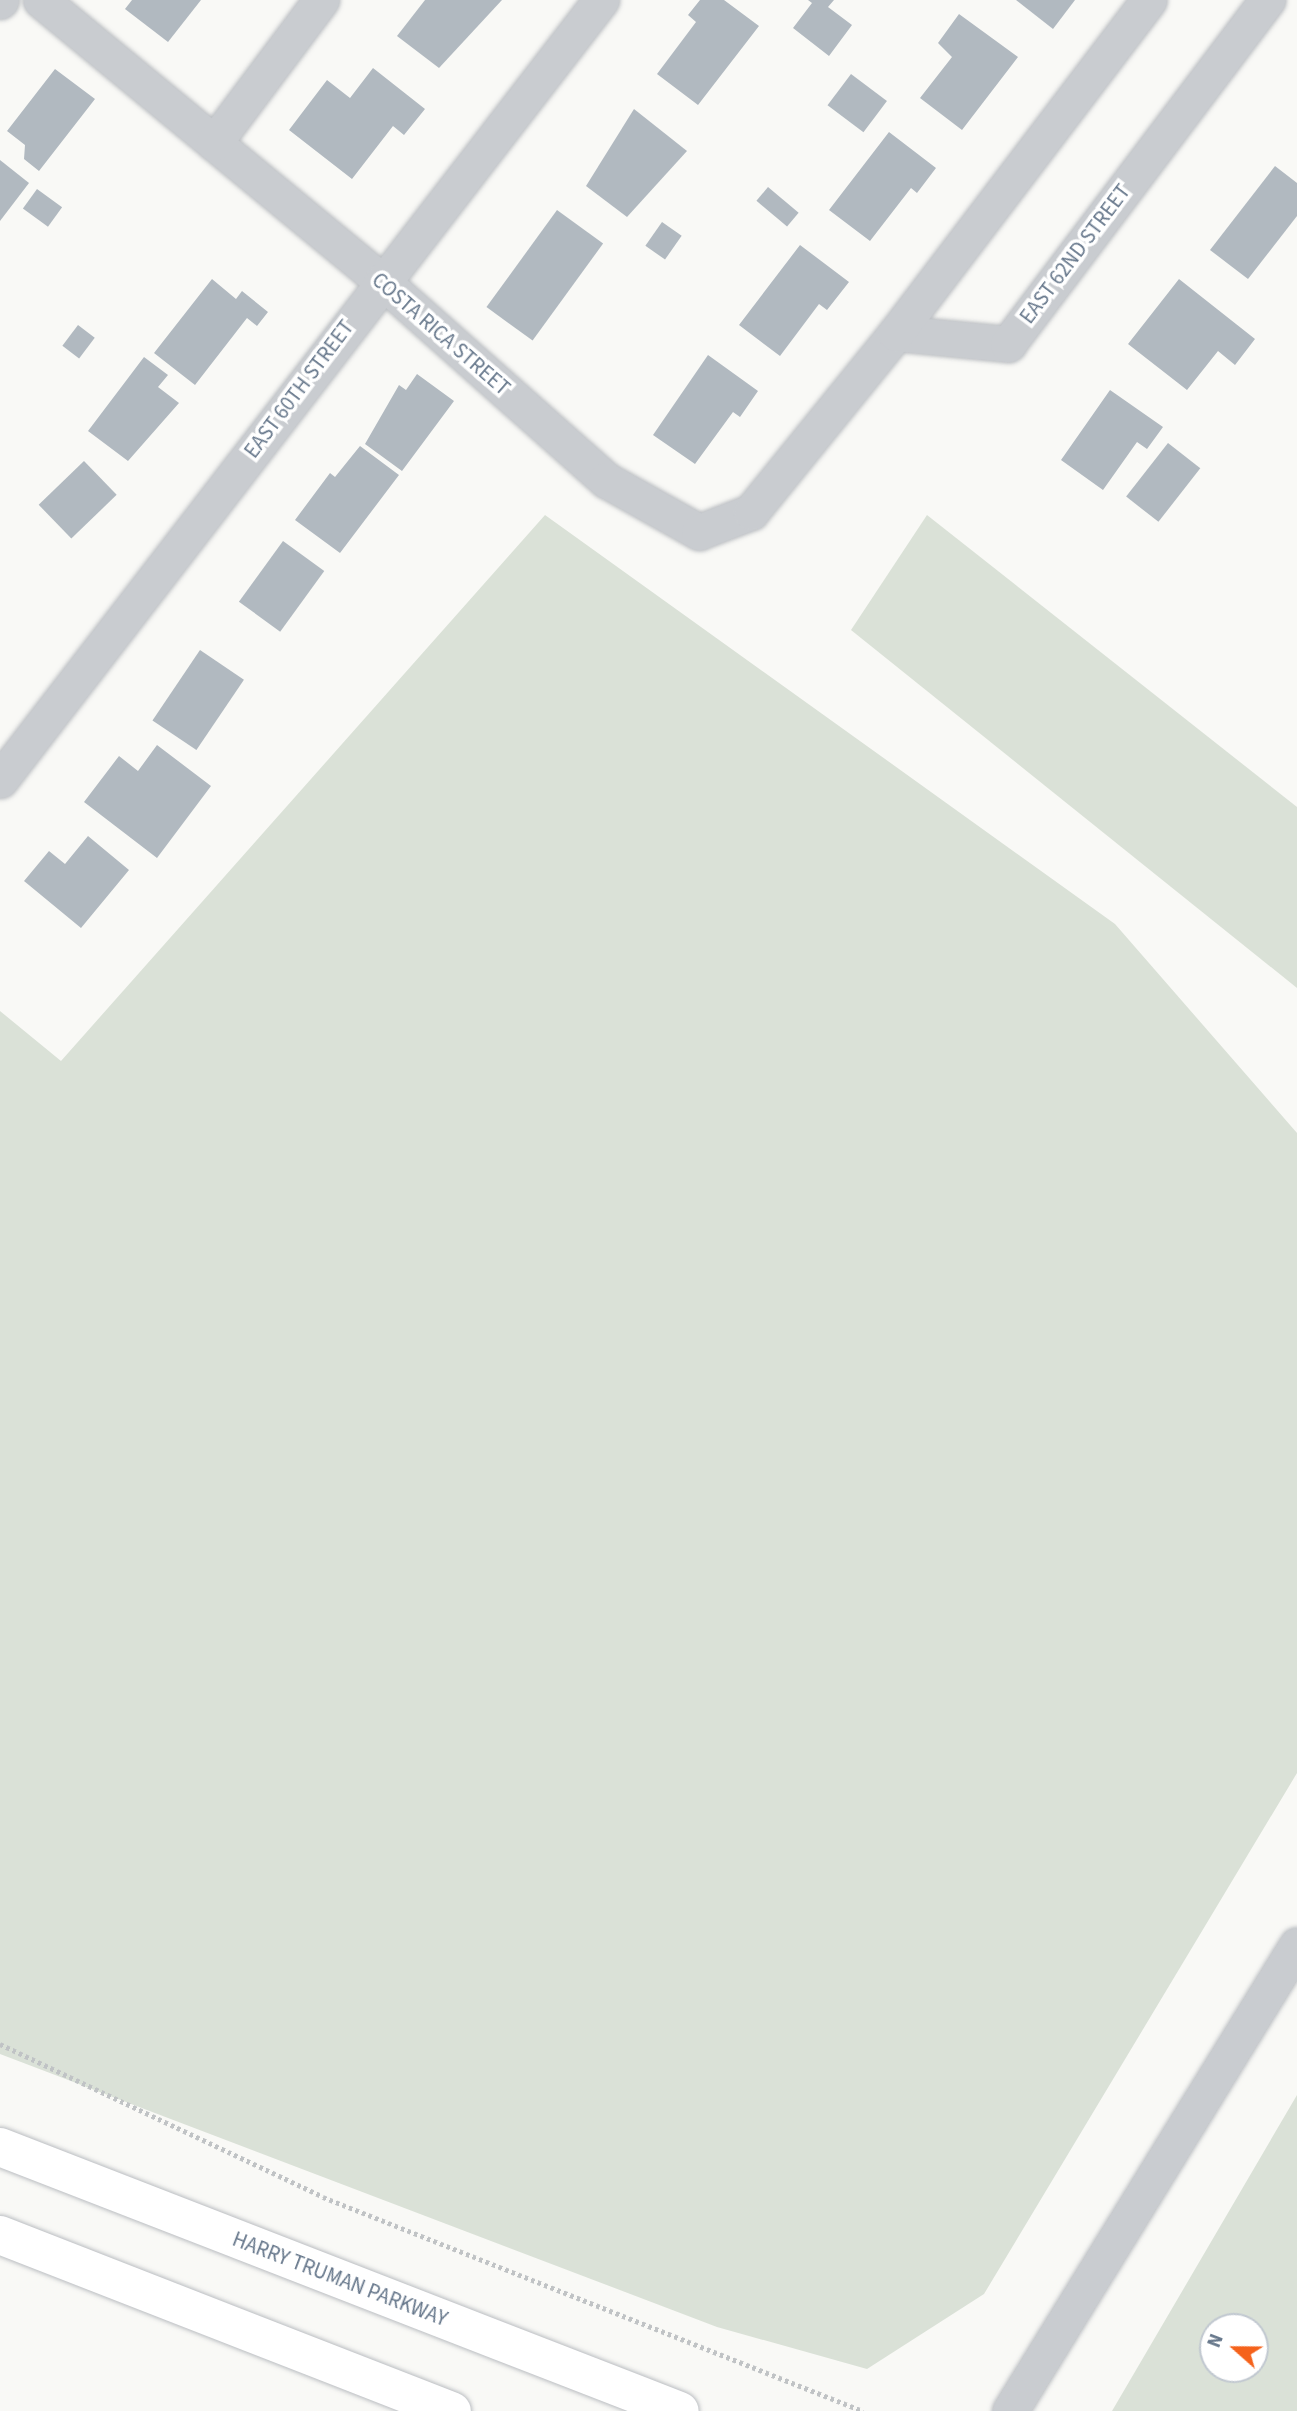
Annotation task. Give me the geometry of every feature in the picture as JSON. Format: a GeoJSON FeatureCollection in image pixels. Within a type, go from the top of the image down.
{"type":"FeatureCollection","features":[{"type":"Feature","properties":{"kind":"highway","name":"HARRY TRUMAN PARKWAY"},"geometry":{"type":"LineString","coordinates":[[0,2147],[680,2411]]}},
{"type":"Feature","properties":{"kind":"highway"},"geometry":{"type":"LineString","coordinates":[[0,2235],[452,2411]]}},
{"type":"Feature","properties":{"kind":"street","name":"COSTA RICA STREET"},"geometry":{"type":"LineString","coordinates":[[41,0],[382,282],[606,480],[699,532],[751,512],[896,333]]}},
{"type":"Feature","properties":{"kind":"street"},"geometry":{"type":"LineString","coordinates":[[214,143],[321,0]]}},
{"type":"Feature","properties":{"kind":"street","name":"EAST 60TH STREET"},"geometry":{"type":"LineString","coordinates":[[0,780],[601,0]]}},
{"type":"Feature","properties":{"kind":"street"},"geometry":{"type":"LineString","coordinates":[[896,333],[1149,0]]}},
{"type":"Feature","properties":{"kind":"street","name":"EAST 62ND STREET"},"geometry":{"type":"LineString","coordinates":[[896,333],[1008,344],[1267,0]]}},
{"type":"Feature","properties":{"kind":"street"},"geometry":{"type":"LineString","coordinates":[[1016,2403],[1297,1945]]}},
{"type":"Feature","properties":{"kind":"path"},"geometry":{"type":"LineString","coordinates":[[0,2044],[323,2197],[863,2411]]}},
{"type":"Feature","properties":{"kind":"shaded area"},"geometry":{"type":"Polygon","coordinates":[[[545,515],[1115,924],[1297,1133],[1297,1773],[984,2294],[867,2369],[717,2327],[0,2054],[0,1011],[61,1061],[545,515]]]}},
{"type":"Feature","properties":{"kind":"shaded area"},"geometry":{"type":"Polygon","coordinates":[[[927,515],[1297,807],[1297,988],[851,630],[927,515]]]}},
{"type":"Feature","properties":{"kind":"shaded area"},"geometry":{"type":"Polygon","coordinates":[[[1297,2095],[1297,2411],[1112,2411],[1297,2095]]]}},
{"type":"Feature","properties":{"kind":"building"},"geometry":{"type":"Polygon","coordinates":[[[132,0],[201,0],[168,42],[125,9],[132,0]]]}},
{"type":"Feature","properties":{"kind":"building"},"geometry":{"type":"Polygon","coordinates":[[[425,0],[502,0],[439,68],[397,36],[425,0]]]}},
{"type":"Feature","properties":{"kind":"building"},"geometry":{"type":"Polygon","coordinates":[[[700,0],[724,0],[759,26],[698,105],[657,74],[696,22],[688,15],[700,0]]]}},
{"type":"Feature","properties":{"kind":"building"},"geometry":{"type":"Polygon","coordinates":[[[808,0],[834,0],[828,7],[852,25],[829,56],[793,28],[812,3],[808,0]]]}},
{"type":"Feature","properties":{"kind":"building"},"geometry":{"type":"Polygon","coordinates":[[[1016,0],[1075,0],[1053,29],[1016,0]]]}},
{"type":"Feature","properties":{"kind":"building"},"geometry":{"type":"Polygon","coordinates":[[[959,14],[1018,57],[962,130],[920,98],[952,57],[938,43],[959,14]]]}},
{"type":"Feature","properties":{"kind":"building"},"geometry":{"type":"Polygon","coordinates":[[[373,68],[425,109],[404,135],[393,126],[352,179],[289,130],[327,80],[350,98],[373,68]]]}},
{"type":"Feature","properties":{"kind":"building"},"geometry":{"type":"Polygon","coordinates":[[[55,69],[95,99],[39,171],[24,159],[25,145],[7,131],[55,69]]]}},
{"type":"Feature","properties":{"kind":"building"},"geometry":{"type":"Polygon","coordinates":[[[851,74],[887,101],[863,132],[828,105],[851,74]]]}},
{"type":"Feature","properties":{"kind":"building"},"geometry":{"type":"Polygon","coordinates":[[[634,109],[687,151],[627,217],[586,186],[634,109]]]}},
{"type":"Feature","properties":{"kind":"building"},"geometry":{"type":"Polygon","coordinates":[[[889,132],[936,168],[917,193],[911,188],[870,241],[829,210],[889,132]]]}},
{"type":"Feature","properties":{"kind":"building"},"geometry":{"type":"Polygon","coordinates":[[[0,160],[29,183],[0,221],[0,160]]]}},
{"type":"Feature","properties":{"kind":"building"},"geometry":{"type":"Polygon","coordinates":[[[1275,166],[1297,183],[1297,216],[1248,279],[1210,250],[1275,166]]]}},
{"type":"Feature","properties":{"kind":"building"},"geometry":{"type":"Polygon","coordinates":[[[768,187],[799,213],[787,227],[756,201],[768,187]]]}},
{"type":"Feature","properties":{"kind":"building"},"geometry":{"type":"Polygon","coordinates":[[[37,189],[62,207],[48,227],[23,208],[37,189]]]}},
{"type":"Feature","properties":{"kind":"building"},"geometry":{"type":"Polygon","coordinates":[[[557,210],[603,244],[533,341],[486,307],[557,210]]]}},
{"type":"Feature","properties":{"kind":"building"},"geometry":{"type":"Polygon","coordinates":[[[662,222],[682,236],[665,260],[645,246],[662,222]]]}},
{"type":"Feature","properties":{"kind":"building"},"geometry":{"type":"Polygon","coordinates":[[[800,245],[849,282],[827,310],[819,304],[780,356],[739,325],[800,245]]]}},
{"type":"Feature","properties":{"kind":"building"},"geometry":{"type":"Polygon","coordinates":[[[212,279],[236,299],[242,291],[268,312],[257,326],[247,318],[195,385],[154,353],[212,279]]]}},
{"type":"Feature","properties":{"kind":"building"},"geometry":{"type":"Polygon","coordinates":[[[1179,279],[1255,339],[1235,365],[1218,351],[1187,390],[1128,344],[1179,279]]]}},
{"type":"Feature","properties":{"kind":"building"},"geometry":{"type":"Polygon","coordinates":[[[78,325],[95,338],[79,358],[62,346],[78,325]]]}},
{"type":"Feature","properties":{"kind":"building"},"geometry":{"type":"Polygon","coordinates":[[[708,355],[758,391],[740,417],[733,412],[695,464],[653,435],[708,355]]]}},
{"type":"Feature","properties":{"kind":"building"},"geometry":{"type":"Polygon","coordinates":[[[144,357],[168,375],[158,387],[179,403],[128,461],[88,431],[144,357]]]}},
{"type":"Feature","properties":{"kind":"building"},"geometry":{"type":"Polygon","coordinates":[[[417,374],[454,401],[402,471],[365,444],[399,385],[406,390],[417,374]]]}},
{"type":"Feature","properties":{"kind":"building"},"geometry":{"type":"Polygon","coordinates":[[[1110,390],[1163,427],[1147,449],[1137,442],[1103,490],[1061,460],[1110,390]]]}},
{"type":"Feature","properties":{"kind":"building"},"geometry":{"type":"Polygon","coordinates":[[[1168,443],[1200,468],[1158,522],[1126,497],[1168,443]]]}},
{"type":"Feature","properties":{"kind":"building"},"geometry":{"type":"Polygon","coordinates":[[[360,446],[399,475],[340,553],[295,520],[330,473],[335,477],[360,446]]]}},
{"type":"Feature","properties":{"kind":"building"},"geometry":{"type":"Polygon","coordinates":[[[84,461],[117,495],[71,539],[39,505],[84,461]]]}},
{"type":"Feature","properties":{"kind":"building"},"geometry":{"type":"Polygon","coordinates":[[[283,541],[324,571],[280,632],[239,602],[283,541]]]}},
{"type":"Feature","properties":{"kind":"building"},"geometry":{"type":"Polygon","coordinates":[[[200,650],[244,680],[196,750],[152,720],[200,650]]]}},
{"type":"Feature","properties":{"kind":"building"},"geometry":{"type":"Polygon","coordinates":[[[157,745],[211,786],[157,858],[84,802],[119,756],[138,771],[157,745]]]}},
{"type":"Feature","properties":{"kind":"building"},"geometry":{"type":"Polygon","coordinates":[[[88,836],[129,870],[81,928],[24,881],[49,851],[65,864],[88,836]]]}}]}
